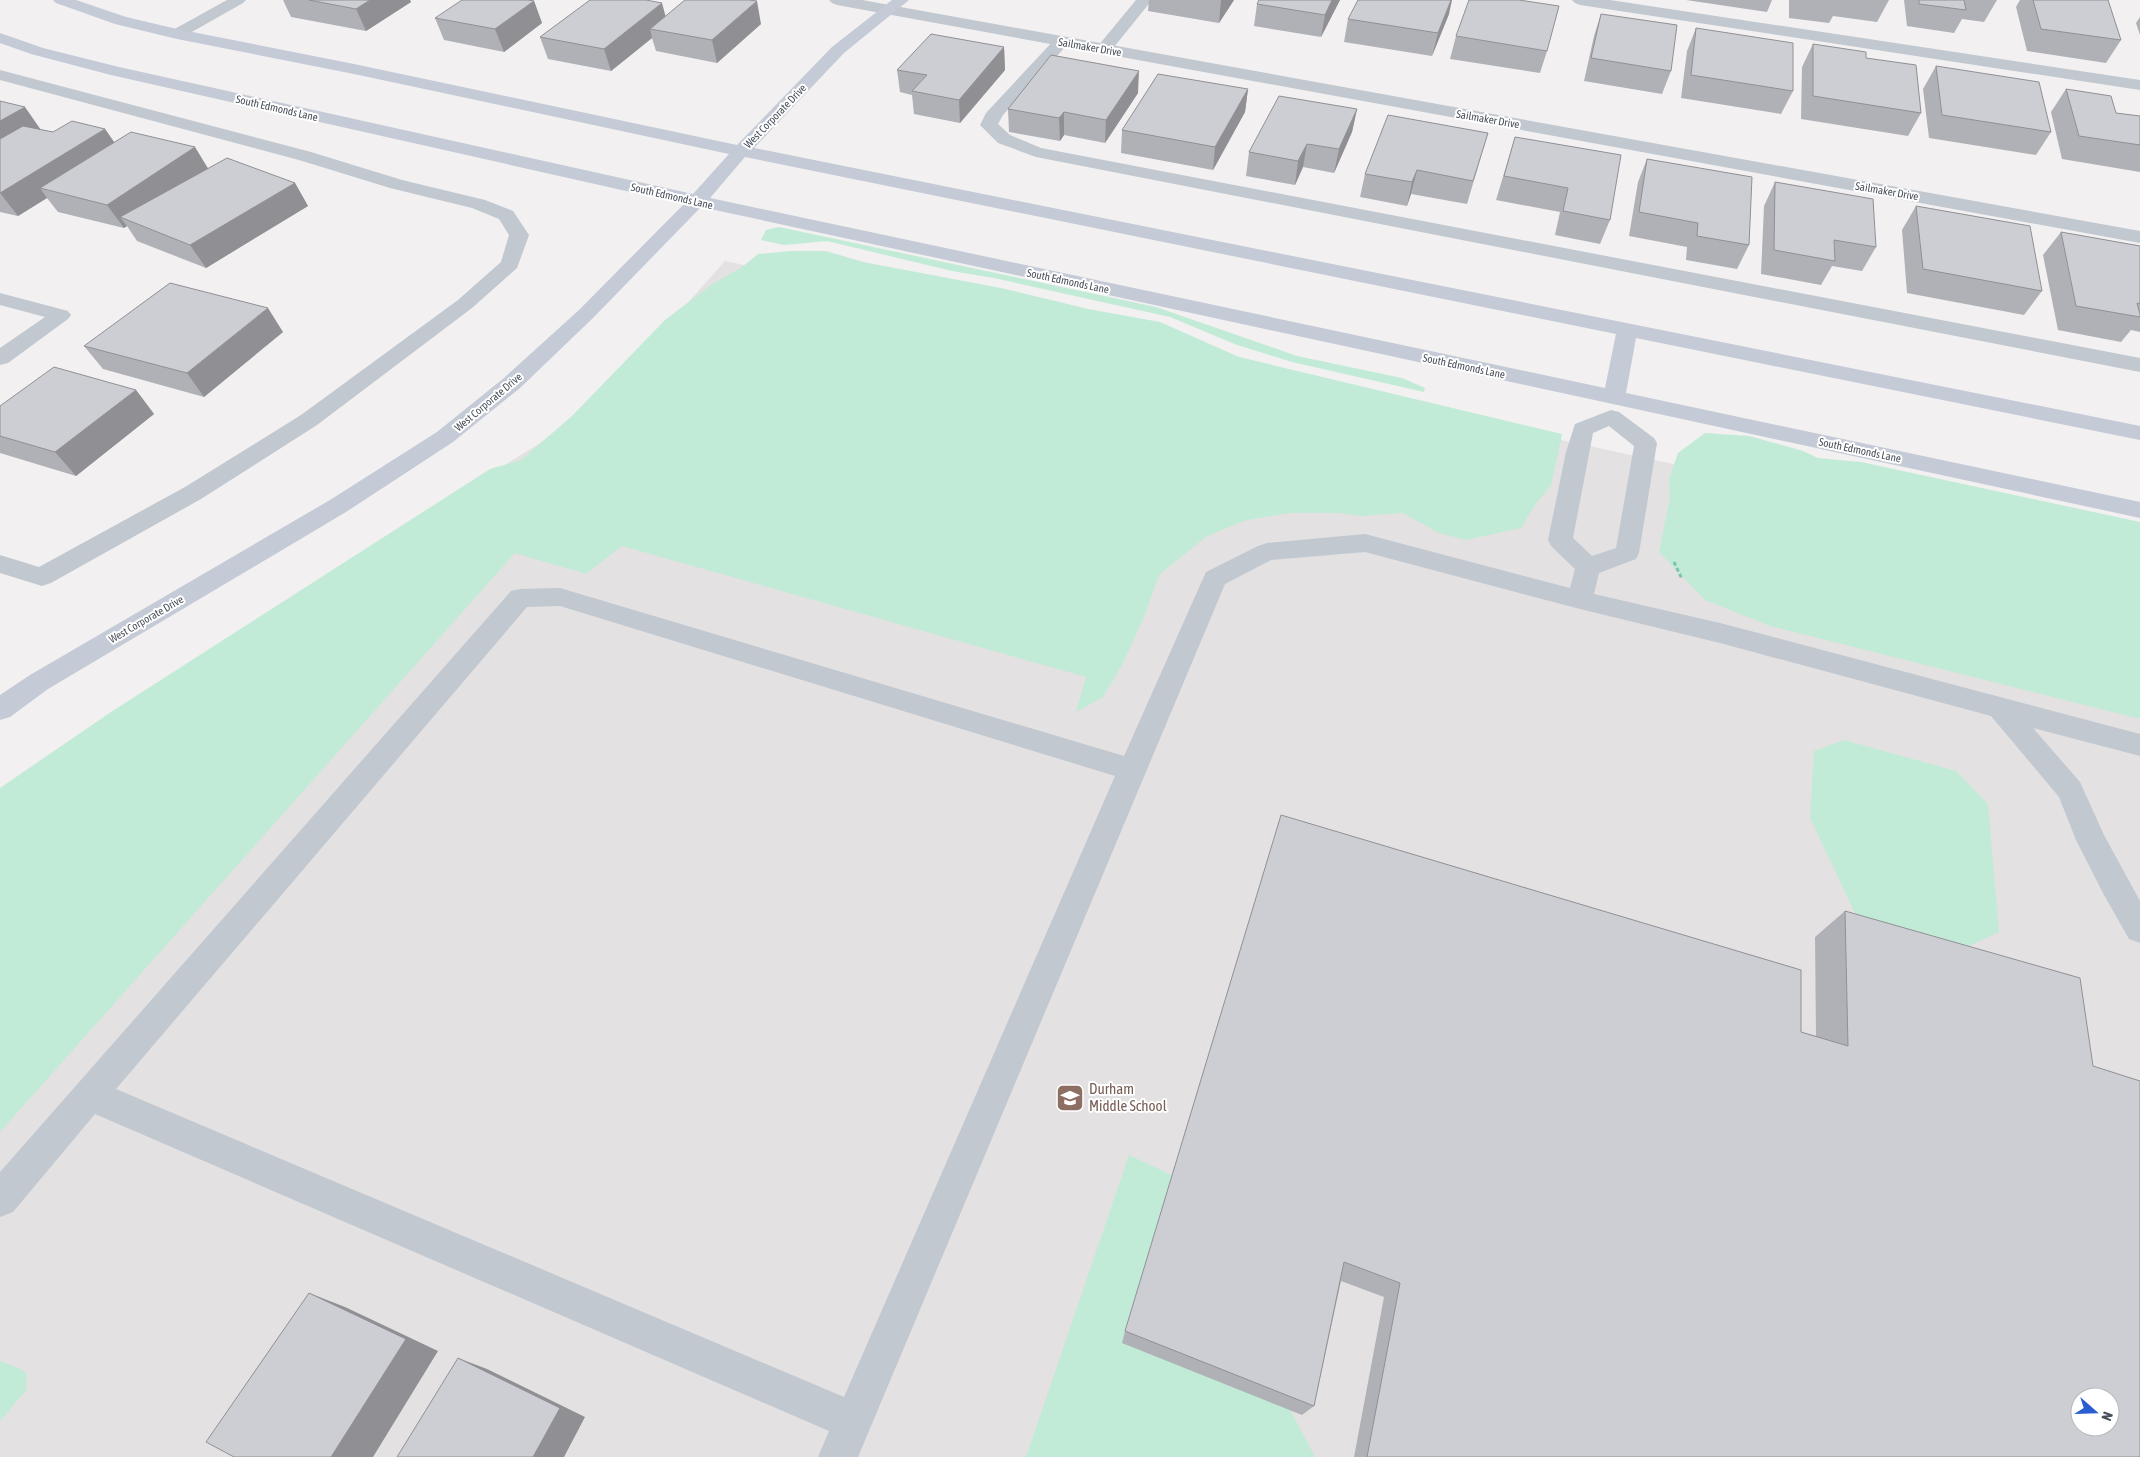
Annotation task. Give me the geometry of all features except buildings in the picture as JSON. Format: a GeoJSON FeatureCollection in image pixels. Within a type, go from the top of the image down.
{"type":"FeatureCollection","features":[{"type":"Feature","properties":{"kind":"main road"},"geometry":{"type":"LineString","coordinates":[[61,0],[121,21],[177,34],[354,69],[741,151],[2140,434]]}},
{"type":"Feature","properties":{"kind":"main road","name":"West Corporate Drive"},"geometry":{"type":"LineString","coordinates":[[0,709],[39,682],[338,506],[445,437],[512,383],[586,314],[697,201],[741,151],[838,50],[894,5]]}},
{"type":"Feature","properties":{"kind":"main road","name":"South Edmonds Lane"},"geometry":{"type":"LineString","coordinates":[[0,38],[37,51],[117,72],[1613,407],[2140,510]]}},
{"type":"Feature","properties":{"kind":"main road"},"geometry":{"type":"LineString","coordinates":[[1613,407],[1627,330]]}},
{"type":"Feature","properties":{"kind":"street"},"geometry":{"type":"LineString","coordinates":[[177,34],[238,0]]}},
{"type":"Feature","properties":{"kind":"street","name":"Sailmaker Drive"},"geometry":{"type":"LineString","coordinates":[[836,0],[894,5],[1061,42],[2140,237]]}},
{"type":"Feature","properties":{"kind":"street"},"geometry":{"type":"LineString","coordinates":[[1104,49],[1144,0]]}},
{"type":"Feature","properties":{"kind":"street"},"geometry":{"type":"LineString","coordinates":[[1580,0],[2140,85]]}},
{"type":"Feature","properties":{"kind":"street"},"geometry":{"type":"LineString","coordinates":[[1061,42],[995,113],[989,125],[1004,138],[1036,152],[2140,365]]}},
{"type":"Feature","properties":{"kind":"street"},"geometry":{"type":"LineString","coordinates":[[0,75],[305,156],[396,184],[478,204],[506,215],[519,235],[510,264],[471,298],[309,420],[193,493],[42,577],[0,564]]}},
{"type":"Feature","properties":{"kind":"street"},"geometry":{"type":"LineString","coordinates":[[0,299],[62,315],[0,358]]}},
{"type":"Feature","properties":{"kind":"street"},"geometry":{"type":"LineString","coordinates":[[1613,407],[1646,443],[1627,553],[1588,567],[1560,540],[1583,430],[1613,407]]}},
{"type":"Feature","properties":{"kind":"street"},"geometry":{"type":"LineString","coordinates":[[838,1457],[1215,578],[1267,552],[1365,543],[1580,600],[1720,633],[2140,745]]}},
{"type":"Feature","properties":{"kind":"street"},"geometry":{"type":"LineString","coordinates":[[1580,600],[1588,567]]}},
{"type":"Feature","properties":{"kind":"street"},"geometry":{"type":"LineString","coordinates":[[0,1200],[520,598],[560,597],[1132,770]]}},
{"type":"Feature","properties":{"kind":"street"},"geometry":{"type":"LineString","coordinates":[[2001,709],[2070,790],[2091,840],[2140,929]]}},
{"type":"Feature","properties":{"kind":"street"},"geometry":{"type":"LineString","coordinates":[[90,1095],[853,1421]]}},
{"type":"Feature","properties":{"kind":"path"},"geometry":{"type":"LineString","coordinates":[[1671,556],[1681,578],[1694,592],[1720,604],[1720,633]]}},
{"type":"Feature","properties":{"kind":"shaded area","name":"Durham Middle School"},"geometry":{"type":"Polygon","coordinates":[[[725,261],[2140,564],[2140,1457],[0,1457],[0,799],[377,545],[591,411],[725,261]]]}},
{"type":"Feature","properties":{"kind":"green space"},"geometry":{"type":"Polygon","coordinates":[[[779,227],[1156,307],[1297,356],[1402,378],[1425,388],[1424,392],[1292,362],[1237,345],[1170,317],[994,278],[952,271],[827,241],[784,245],[761,240],[766,230],[779,227]]]}},
{"type":"Feature","properties":{"kind":"green space"},"geometry":{"type":"Polygon","coordinates":[[[791,251],[826,251],[863,262],[1001,288],[1088,309],[1160,322],[1239,357],[1562,434],[1551,485],[1535,505],[1521,528],[1466,540],[1439,533],[1403,513],[1360,516],[1339,513],[1290,513],[1247,520],[1207,536],[1159,575],[1144,617],[1122,665],[1103,697],[1076,712],[1086,677],[622,546],[586,574],[515,553],[0,1132],[0,788],[111,712],[490,469],[521,460],[572,416],[665,320],[711,285],[742,267],[758,254],[791,251]]]}},
{"type":"Feature","properties":{"kind":"green space"},"geometry":{"type":"Polygon","coordinates":[[[1705,433],[1749,436],[1803,451],[1818,458],[1861,462],[2140,522],[2140,719],[1770,626],[1705,600],[1659,552],[1670,497],[1669,479],[1678,453],[1705,433]]]}},
{"type":"Feature","properties":{"kind":"green space"},"geometry":{"type":"Polygon","coordinates":[[[1844,740],[1956,771],[1988,804],[1999,932],[1956,952],[1861,926],[1810,818],[1814,751],[1844,740]]]}},
{"type":"Feature","properties":{"kind":"green space"},"geometry":{"type":"Polygon","coordinates":[[[1129,1155],[1178,1178],[1284,1398],[1315,1457],[1026,1457],[1129,1155]]]}},
{"type":"Feature","properties":{"kind":"green space"},"geometry":{"type":"Polygon","coordinates":[[[0,1361],[21,1369],[27,1374],[26,1390],[0,1421],[0,1361]]]}},
{"type":"Feature","properties":{"kind":"place","name":"Durham Middle School"},"geometry":{"type":"Point","coordinates":[1070,1098]}}]}
